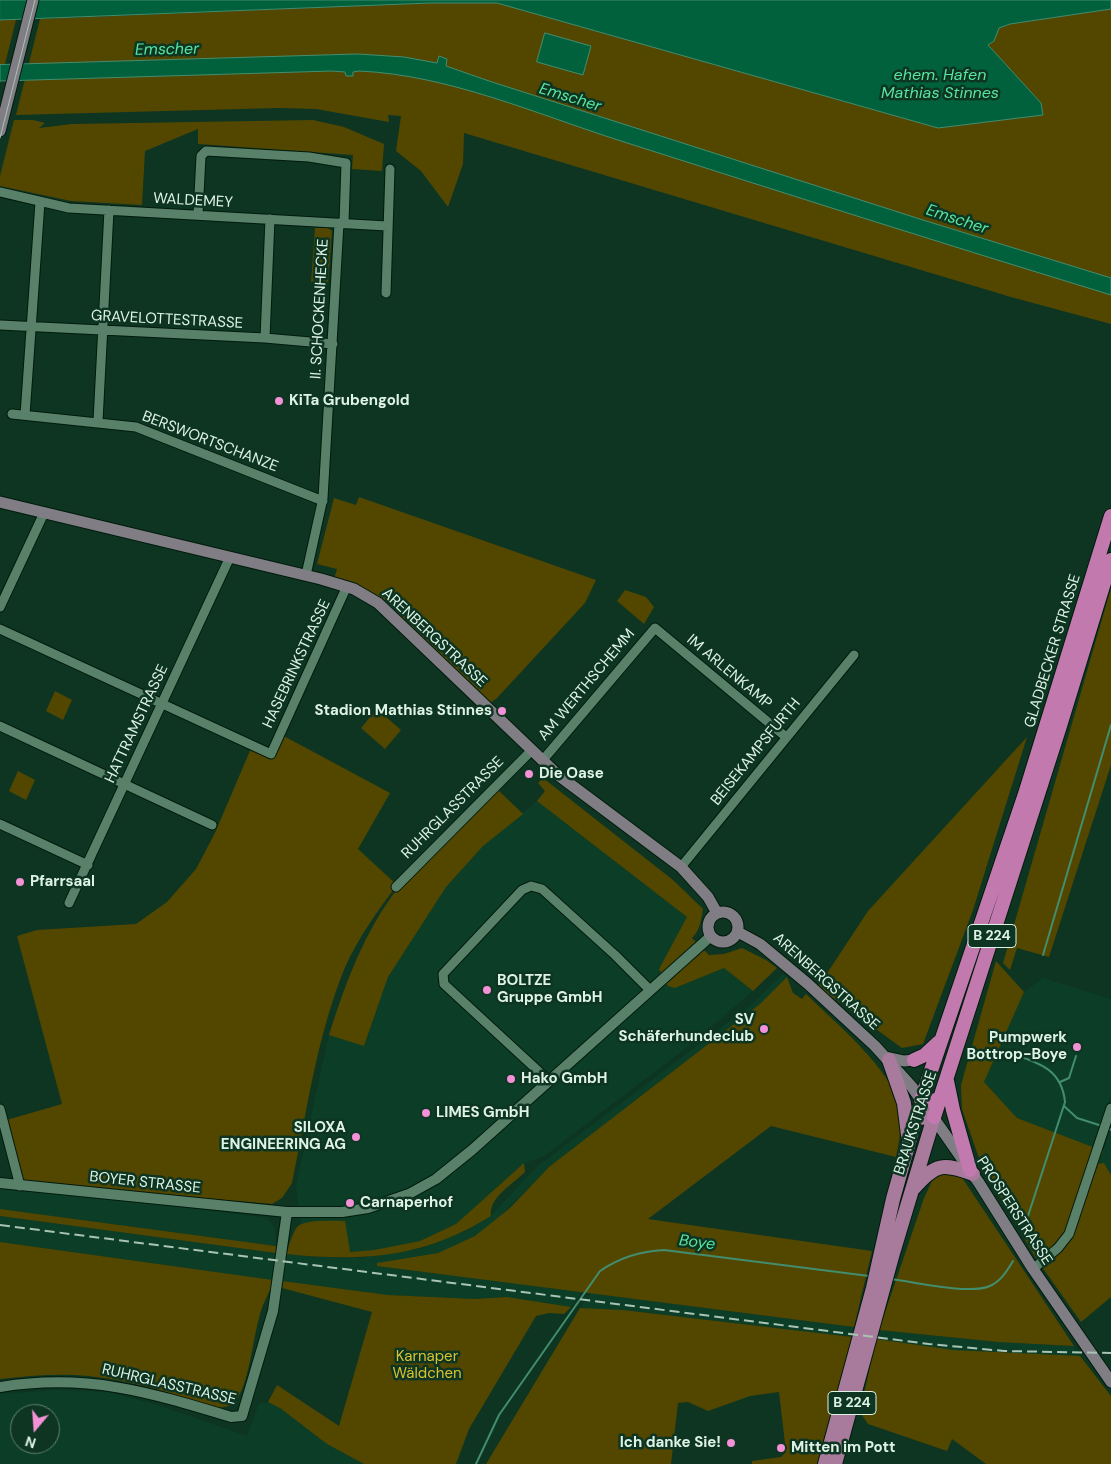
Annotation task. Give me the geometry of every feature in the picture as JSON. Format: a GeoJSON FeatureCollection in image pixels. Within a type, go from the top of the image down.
{"type":"FeatureCollection","features":[{"type":"Feature","properties":{"kind":"highway","name":"GLADBECKER STRASSE"},"geometry":{"type":"LineString","coordinates":[[1032,795],[1111,516]]}},
{"type":"Feature","properties":{"kind":"highway","name":"GLADBECKER STRASSE"},"geometry":{"type":"LineString","coordinates":[[1032,795],[1111,560]]}},
{"type":"Feature","properties":{"kind":"highway","name":"BRAUKSTRASSE"},"geometry":{"type":"LineString","coordinates":[[921,1100],[940,1039],[1032,795]]}},
{"type":"Feature","properties":{"kind":"highway","name":"BRAUKSTRASSE"},"geometry":{"type":"LineString","coordinates":[[934,1117],[1032,795]]}},
{"type":"Feature","properties":{"kind":"highway"},"geometry":{"type":"LineString","coordinates":[[914,1060],[929,1052],[940,1039]]}},
{"type":"Feature","properties":{"kind":"highway"},"geometry":{"type":"LineString","coordinates":[[947,1077],[952,1110],[972,1172]]}},
{"type":"Feature","properties":{"kind":"highway"},"geometry":{"type":"LineString","coordinates":[[921,1100],[934,1101],[940,1098]]}},
{"type":"Feature","properties":{"kind":"main road"},"geometry":{"type":"LineString","coordinates":[[0,130],[33,0]]}},
{"type":"Feature","properties":{"kind":"main road","name":"ARENBERGSTRASSE"},"geometry":{"type":"LineString","coordinates":[[0,502],[347,586],[378,604],[531,751],[574,788],[681,867],[708,897],[717,913]]}},
{"type":"Feature","properties":{"kind":"main road"},"geometry":{"type":"LineString","coordinates":[[726,912],[733,916],[738,923],[738,932],[734,939],[726,943],[717,942],[711,936],[708,924],[717,913],[726,912]]}},
{"type":"Feature","properties":{"kind":"main road","name":"ARENBERGSTRASSE"},"geometry":{"type":"LineString","coordinates":[[738,932],[765,947],[809,985],[887,1058]]}},
{"type":"Feature","properties":{"kind":"main road"},"geometry":{"type":"LineString","coordinates":[[887,1058],[904,1061],[914,1060]]}},
{"type":"Feature","properties":{"kind":"main road"},"geometry":{"type":"LineString","coordinates":[[887,1058],[904,1103],[909,1140]]}},
{"type":"Feature","properties":{"kind":"main road","name":"PROSPERSTRASSE"},"geometry":{"type":"LineString","coordinates":[[887,1058],[934,1117],[1111,1382]]}},
{"type":"Feature","properties":{"kind":"main road","name":"BRAUKSTRASSE"},"geometry":{"type":"LineString","coordinates":[[835,1464],[878,1289],[909,1140],[921,1100]]}},
{"type":"Feature","properties":{"kind":"main road"},"geometry":{"type":"LineString","coordinates":[[916,1118],[934,1117]]}},
{"type":"Feature","properties":{"kind":"main road","name":"BRAUKSTRASSE"},"geometry":{"type":"LineString","coordinates":[[883,1267],[911,1192],[934,1117]]}},
{"type":"Feature","properties":{"kind":"main road"},"geometry":{"type":"LineString","coordinates":[[911,1192],[926,1174],[940,1167],[953,1167],[972,1172]]}},
{"type":"Feature","properties":{"kind":"main road","name":"BRAUKSTRASSE"},"geometry":{"type":"LineString","coordinates":[[825,1464],[878,1289]]}},
{"type":"Feature","properties":{"kind":"street","name":"II. SCHOCKENHECKE"},"geometry":{"type":"LineString","coordinates":[[198,214],[200,156],[202,152],[309,157],[346,163],[323,501],[306,575]]}},
{"type":"Feature","properties":{"kind":"street"},"geometry":{"type":"LineString","coordinates":[[386,292],[390,169]]}},
{"type":"Feature","properties":{"kind":"street","name":"WALDEMEY"},"geometry":{"type":"LineString","coordinates":[[0,192],[69,208],[387,226]]}},
{"type":"Feature","properties":{"kind":"street"},"geometry":{"type":"LineString","coordinates":[[25,415],[40,202]]}},
{"type":"Feature","properties":{"kind":"street"},"geometry":{"type":"LineString","coordinates":[[98,421],[109,210]]}},
{"type":"Feature","properties":{"kind":"street"},"geometry":{"type":"LineString","coordinates":[[264,338],[270,219]]}},
{"type":"Feature","properties":{"kind":"street","name":"GRAVELOTTESTRASSE"},"geometry":{"type":"LineString","coordinates":[[0,325],[264,338],[333,344]]}},
{"type":"Feature","properties":{"kind":"street","name":"BERSWORTSCHANZE"},"geometry":{"type":"LineString","coordinates":[[12,414],[93,423],[98,421],[136,427],[323,501]]}},
{"type":"Feature","properties":{"kind":"street"},"geometry":{"type":"LineString","coordinates":[[0,607],[44,513]]}},
{"type":"Feature","properties":{"kind":"street","name":"HATTRAMSTRASSE"},"geometry":{"type":"LineString","coordinates":[[69,903],[230,557]]}},
{"type":"Feature","properties":{"kind":"street","name":"HASEBRINKSTRASSE"},"geometry":{"type":"LineString","coordinates":[[161,704],[270,754],[347,586]]}},
{"type":"Feature","properties":{"kind":"street","name":"IM ARLENKAMP"},"geometry":{"type":"LineString","coordinates":[[654,628],[786,737]]}},
{"type":"Feature","properties":{"kind":"street","name":"AM WERTHSCHEMM"},"geometry":{"type":"LineString","coordinates":[[542,761],[654,628]]}},
{"type":"Feature","properties":{"kind":"street"},"geometry":{"type":"LineString","coordinates":[[0,629],[161,704]]}},
{"type":"Feature","properties":{"kind":"street","name":"BEISEKAMPSFURTH"},"geometry":{"type":"LineString","coordinates":[[681,867],[854,655]]}},
{"type":"Feature","properties":{"kind":"street"},"geometry":{"type":"LineString","coordinates":[[0,726],[212,825]]}},
{"type":"Feature","properties":{"kind":"street","name":"RUHRGLASSTRASSE"},"geometry":{"type":"LineString","coordinates":[[396,887],[531,751]]}},
{"type":"Feature","properties":{"kind":"street"},"geometry":{"type":"LineString","coordinates":[[0,824],[88,865]]}},
{"type":"Feature","properties":{"kind":"street"},"geometry":{"type":"LineString","coordinates":[[548,1080],[444,984],[442,979],[443,974],[469,945],[522,890],[530,886],[542,889],[615,955],[650,990]]}},
{"type":"Feature","properties":{"kind":"street"},"geometry":{"type":"LineString","coordinates":[[287,1212],[342,1212],[368,1208],[410,1194],[436,1179],[466,1155],[711,936]]}},
{"type":"Feature","properties":{"kind":"street"},"geometry":{"type":"LineString","coordinates":[[1034,1269],[1058,1248],[1069,1234],[1111,1108]]}},
{"type":"Feature","properties":{"kind":"street"},"geometry":{"type":"LineString","coordinates":[[0,1109],[20,1186]]}},
{"type":"Feature","properties":{"kind":"street","name":"BOYER STRASSE"},"geometry":{"type":"LineString","coordinates":[[0,1183],[287,1212]]}},
{"type":"Feature","properties":{"kind":"street","name":"RUHRGLASSTRASSE"},"geometry":{"type":"LineString","coordinates":[[0,1387],[37,1382],[95,1383],[150,1393],[230,1417],[242,1416],[273,1311],[287,1212]]}},
{"type":"Feature","properties":{"kind":"shaded area","name":"Carnaperhof"},"geometry":{"type":"Polygon","coordinates":[[[537,801],[687,917],[659,969],[675,988],[724,968],[753,991],[690,1045],[543,1157],[524,1163],[456,1224],[420,1241],[374,1250],[350,1252],[315,1222],[301,1224],[296,1185],[329,1035],[365,1045],[388,977],[446,887],[483,846],[537,801]]]}},
{"type":"Feature","properties":{"kind":"shaded area"},"geometry":{"type":"Polygon","coordinates":[[[783,974],[787,977],[760,1004],[549,1167],[494,1222],[475,1236],[439,1253],[378,1263],[377,1266],[582,1292],[571,1307],[507,1297],[475,1299],[388,1295],[282,1281],[286,1254],[360,1258],[423,1248],[466,1231],[491,1216],[535,1168],[751,1005],[783,974]]]}},
{"type":"Feature","properties":{"kind":"shaded area"},"geometry":{"type":"Polygon","coordinates":[[[1043,978],[1111,999],[1111,1095],[1092,1148],[1017,1118],[984,1082],[1024,992],[1043,978]]]}},
{"type":"Feature","properties":{"kind":"shaded area"},"geometry":{"type":"Polygon","coordinates":[[[1111,1128],[1111,1175],[1104,1163],[1098,1165],[1111,1128]]]}},
{"type":"Feature","properties":{"kind":"shaded area"},"geometry":{"type":"Polygon","coordinates":[[[0,1183],[267,1218],[275,1228],[276,1246],[0,1209],[0,1183]]]}},
{"type":"Feature","properties":{"kind":"shaded area"},"geometry":{"type":"Polygon","coordinates":[[[0,1216],[276,1253],[273,1280],[0,1242],[0,1216]]]}},
{"type":"Feature","properties":{"kind":"shaded area"},"geometry":{"type":"Polygon","coordinates":[[[591,1293],[854,1327],[852,1337],[623,1310],[580,1308],[591,1293]]]}},
{"type":"Feature","properties":{"kind":"shaded area"},"geometry":{"type":"Polygon","coordinates":[[[879,1330],[998,1342],[1074,1346],[1080,1356],[953,1350],[876,1339],[879,1330]]]}},
{"type":"Feature","properties":{"kind":"shaded area"},"geometry":{"type":"Polygon","coordinates":[[[58,1390],[108,1392],[157,1405],[247,1436],[258,1406],[261,1403],[270,1403],[280,1408],[327,1444],[364,1464],[0,1464],[0,1394],[58,1390]]]}},
{"type":"Feature","properties":{"kind":"green space"},"geometry":{"type":"Polygon","coordinates":[[[431,3],[497,3],[938,128],[1042,115],[1041,103],[988,45],[994,41],[999,28],[1010,24],[1111,9],[1111,324],[1011,297],[464,133],[463,164],[448,207],[421,171],[396,151],[401,116],[388,115],[389,122],[316,109],[279,108],[16,115],[40,19],[431,3]]]}},
{"type":"Feature","properties":{"kind":"green space"},"geometry":{"type":"Polygon","coordinates":[[[0,20],[16,20],[0,84],[0,20]]]}},
{"type":"Feature","properties":{"kind":"green space"},"geometry":{"type":"Polygon","coordinates":[[[14,120],[33,120],[45,123],[39,128],[72,124],[313,120],[344,127],[384,144],[382,171],[352,169],[353,155],[198,144],[198,129],[145,151],[142,205],[71,201],[0,186],[0,176],[14,120]]]}},
{"type":"Feature","properties":{"kind":"green space"},"geometry":{"type":"Polygon","coordinates":[[[315,228],[328,228],[332,231],[328,282],[311,282],[315,228]]]}},
{"type":"Feature","properties":{"kind":"green space"},"geometry":{"type":"Polygon","coordinates":[[[359,497],[596,580],[585,603],[497,698],[486,706],[393,617],[333,582],[337,569],[317,564],[334,498],[356,505],[359,497]]]}},
{"type":"Feature","properties":{"kind":"green space"},"geometry":{"type":"Polygon","coordinates":[[[1111,588],[1111,765],[1049,957],[1017,948],[1010,970],[1003,963],[1111,588]]]}},
{"type":"Feature","properties":{"kind":"green space"},"geometry":{"type":"Polygon","coordinates":[[[625,590],[646,597],[654,607],[644,624],[617,601],[625,590]]]}},
{"type":"Feature","properties":{"kind":"green space"},"geometry":{"type":"Polygon","coordinates":[[[55,691],[72,700],[63,720],[46,711],[55,691]]]}},
{"type":"Feature","properties":{"kind":"green space"},"geometry":{"type":"Polygon","coordinates":[[[377,709],[401,730],[385,749],[361,728],[377,709]]]}},
{"type":"Feature","properties":{"kind":"green space"},"geometry":{"type":"Polygon","coordinates":[[[280,734],[390,793],[358,849],[397,885],[357,944],[336,991],[320,1045],[292,1183],[282,1198],[272,1204],[143,1193],[20,1186],[3,1121],[62,1104],[17,936],[37,930],[136,924],[167,902],[196,869],[215,833],[252,746],[270,755],[280,734]]]}},
{"type":"Feature","properties":{"kind":"green space"},"geometry":{"type":"Polygon","coordinates":[[[1027,737],[973,910],[923,1044],[902,1048],[818,987],[868,911],[1027,737]]]}},
{"type":"Feature","properties":{"kind":"green space"},"geometry":{"type":"Polygon","coordinates":[[[18,771],[35,780],[26,800],[9,791],[18,771]]]}},
{"type":"Feature","properties":{"kind":"green space"},"geometry":{"type":"Polygon","coordinates":[[[543,778],[673,880],[703,909],[701,921],[692,938],[709,955],[724,954],[742,948],[777,968],[753,991],[724,968],[675,988],[668,986],[659,969],[687,917],[537,801],[545,791],[538,783],[543,778]]]}},
{"type":"Feature","properties":{"kind":"green space"},"geometry":{"type":"Polygon","coordinates":[[[496,788],[523,814],[483,846],[446,887],[388,977],[364,1046],[329,1035],[357,958],[386,905],[398,888],[496,788]]]}},
{"type":"Feature","properties":{"kind":"green space"},"geometry":{"type":"Polygon","coordinates":[[[996,961],[1024,992],[984,1082],[1017,1118],[1103,1151],[1098,1164],[1104,1163],[1111,1175],[1111,1297],[1081,1322],[1035,1257],[980,1161],[962,1109],[961,1085],[996,961]]]}},
{"type":"Feature","properties":{"kind":"green space"},"geometry":{"type":"Polygon","coordinates":[[[787,977],[793,993],[802,999],[806,994],[848,1034],[878,1066],[890,1083],[898,1099],[901,1115],[896,1157],[771,1126],[648,1219],[872,1251],[854,1327],[377,1266],[377,1263],[438,1253],[475,1236],[510,1208],[549,1167],[760,1004],[787,977]]]}},
{"type":"Feature","properties":{"kind":"green space"},"geometry":{"type":"Polygon","coordinates":[[[524,1163],[525,1172],[497,1197],[491,1209],[491,1216],[442,1241],[417,1249],[367,1257],[286,1254],[297,1227],[301,1224],[313,1222],[345,1221],[350,1252],[374,1250],[420,1241],[456,1224],[524,1163]]]}},
{"type":"Feature","properties":{"kind":"green space"},"geometry":{"type":"Polygon","coordinates":[[[943,1173],[961,1176],[1074,1346],[998,1342],[879,1330],[924,1198],[932,1181],[943,1173]]]}},
{"type":"Feature","properties":{"kind":"green space"},"geometry":{"type":"Polygon","coordinates":[[[0,1209],[276,1246],[276,1253],[0,1216],[0,1209]]]}},
{"type":"Feature","properties":{"kind":"green space"},"geometry":{"type":"Polygon","coordinates":[[[0,1242],[273,1280],[263,1305],[245,1380],[236,1401],[226,1407],[215,1407],[136,1384],[88,1376],[55,1375],[0,1379],[0,1242]]]}},
{"type":"Feature","properties":{"kind":"green space","name":"Karnaper Wäldchen"},"geometry":{"type":"Polygon","coordinates":[[[282,1281],[388,1295],[475,1299],[507,1297],[571,1307],[564,1314],[549,1313],[536,1316],[469,1429],[456,1464],[364,1464],[327,1444],[280,1408],[268,1402],[277,1385],[339,1426],[372,1312],[282,1288],[282,1281]]]}},
{"type":"Feature","properties":{"kind":"green space"},"geometry":{"type":"Polygon","coordinates":[[[580,1308],[623,1310],[852,1337],[817,1464],[752,1464],[752,1461],[781,1457],[786,1452],[779,1392],[750,1396],[708,1411],[688,1402],[678,1403],[671,1464],[486,1464],[580,1308]]]}},
{"type":"Feature","properties":{"kind":"green space"},"geometry":{"type":"Polygon","coordinates":[[[876,1339],[953,1350],[1080,1356],[1111,1396],[1111,1464],[986,1464],[952,1439],[947,1451],[868,1424],[860,1412],[876,1339]]]}},
{"type":"Feature","properties":{"kind":"water","name":"ehem. Hafen Mathias Stinnes"},"geometry":{"type":"Polygon","coordinates":[[[0,0],[1111,0],[1111,9],[1010,24],[999,28],[994,41],[988,45],[1041,103],[1043,115],[938,128],[497,3],[431,3],[0,20],[0,0]]]}},
{"type":"Feature","properties":{"kind":"water"},"geometry":{"type":"Polygon","coordinates":[[[545,33],[591,46],[583,75],[537,62],[545,33]]]}},
{"type":"Feature","properties":{"kind":"water"},"geometry":{"type":"Polygon","coordinates":[[[358,54],[404,57],[437,63],[439,56],[447,59],[446,66],[489,81],[1111,278],[1111,295],[621,141],[492,97],[426,80],[393,74],[359,71],[353,72],[353,76],[346,76],[345,72],[332,71],[0,81],[0,65],[358,54]]]}},
{"type":"Feature","properties":{"kind":"waterway"},"geometry":{"type":"LineString","coordinates":[[1043,955],[1111,725]]}},
{"type":"Feature","properties":{"kind":"waterway","name":"Boye"},"geometry":{"type":"LineString","coordinates":[[1015,1055],[1033,1061],[1049,1070],[1060,1083],[1065,1102],[1028,1216]]}},
{"type":"Feature","properties":{"kind":"waterway"},"geometry":{"type":"LineString","coordinates":[[1060,1082],[1069,1078],[1076,1056]]}},
{"type":"Feature","properties":{"kind":"waterway"},"geometry":{"type":"LineString","coordinates":[[1064,1106],[1077,1118],[1099,1125]]}},
{"type":"Feature","properties":{"kind":"waterway","name":"Boye"},"geometry":{"type":"LineString","coordinates":[[476,1464],[499,1415],[600,1271],[615,1262],[647,1252],[664,1250],[869,1276]]}},
{"type":"Feature","properties":{"kind":"waterway","name":"Boye"},"geometry":{"type":"LineString","coordinates":[[891,1279],[956,1289],[981,1288],[990,1286],[1001,1279],[1013,1261]]}},
{"type":"Feature","properties":{"kind":"tram line"},"geometry":{"type":"LineString","coordinates":[[0,138],[35,0]]}},
{"type":"Feature","properties":{"kind":"railway"},"geometry":{"type":"LineString","coordinates":[[0,1225],[929,1344],[1004,1351],[1111,1353]]}},
{"type":"Feature","properties":{"kind":"place","name":"KiTa Grubengold"},"geometry":{"type":"Point","coordinates":[279,401]}},
{"type":"Feature","properties":{"kind":"place","name":"Stadion Mathias Stinnes"},"geometry":{"type":"Point","coordinates":[502,711]}},
{"type":"Feature","properties":{"kind":"place","name":"Die Oase"},"geometry":{"type":"Point","coordinates":[529,774]}},
{"type":"Feature","properties":{"kind":"place","name":"Pfarrsaal"},"geometry":{"type":"Point","coordinates":[20,882]}},
{"type":"Feature","properties":{"kind":"place","name":"BOLTZE Gruppe GmbH"},"geometry":{"type":"Point","coordinates":[487,990]}},
{"type":"Feature","properties":{"kind":"place","name":"SV Schäferhundeclub"},"geometry":{"type":"Point","coordinates":[764,1029]}},
{"type":"Feature","properties":{"kind":"place","name":"Pumpwerk Bottrop-Boye"},"geometry":{"type":"Point","coordinates":[1077,1047]}},
{"type":"Feature","properties":{"kind":"place","name":"Hako GmbH"},"geometry":{"type":"Point","coordinates":[511,1079]}},
{"type":"Feature","properties":{"kind":"place","name":"LIMES GmbH"},"geometry":{"type":"Point","coordinates":[426,1113]}},
{"type":"Feature","properties":{"kind":"place","name":"SILOXA ENGINEERING AG"},"geometry":{"type":"Point","coordinates":[356,1137]}},
{"type":"Feature","properties":{"kind":"place","name":"Carnaperhof"},"geometry":{"type":"Point","coordinates":[350,1203]}},
{"type":"Feature","properties":{"kind":"place","name":"Ich danke Sie!"},"geometry":{"type":"Point","coordinates":[731,1443]}},
{"type":"Feature","properties":{"kind":"place","name":"Mitten im Pott"},"geometry":{"type":"Point","coordinates":[781,1448]}},
{"type":"Feature","properties":{"kind":"water label","name":"Emscher"},"geometry":{"type":"Point","coordinates":[167,50]}},
{"type":"Feature","properties":{"kind":"water label","name":"Emscher"},"geometry":{"type":"Point","coordinates":[570,98]}},
{"type":"Feature","properties":{"kind":"water label","name":"Emscher"},"geometry":{"type":"Point","coordinates":[957,220]}}]}
